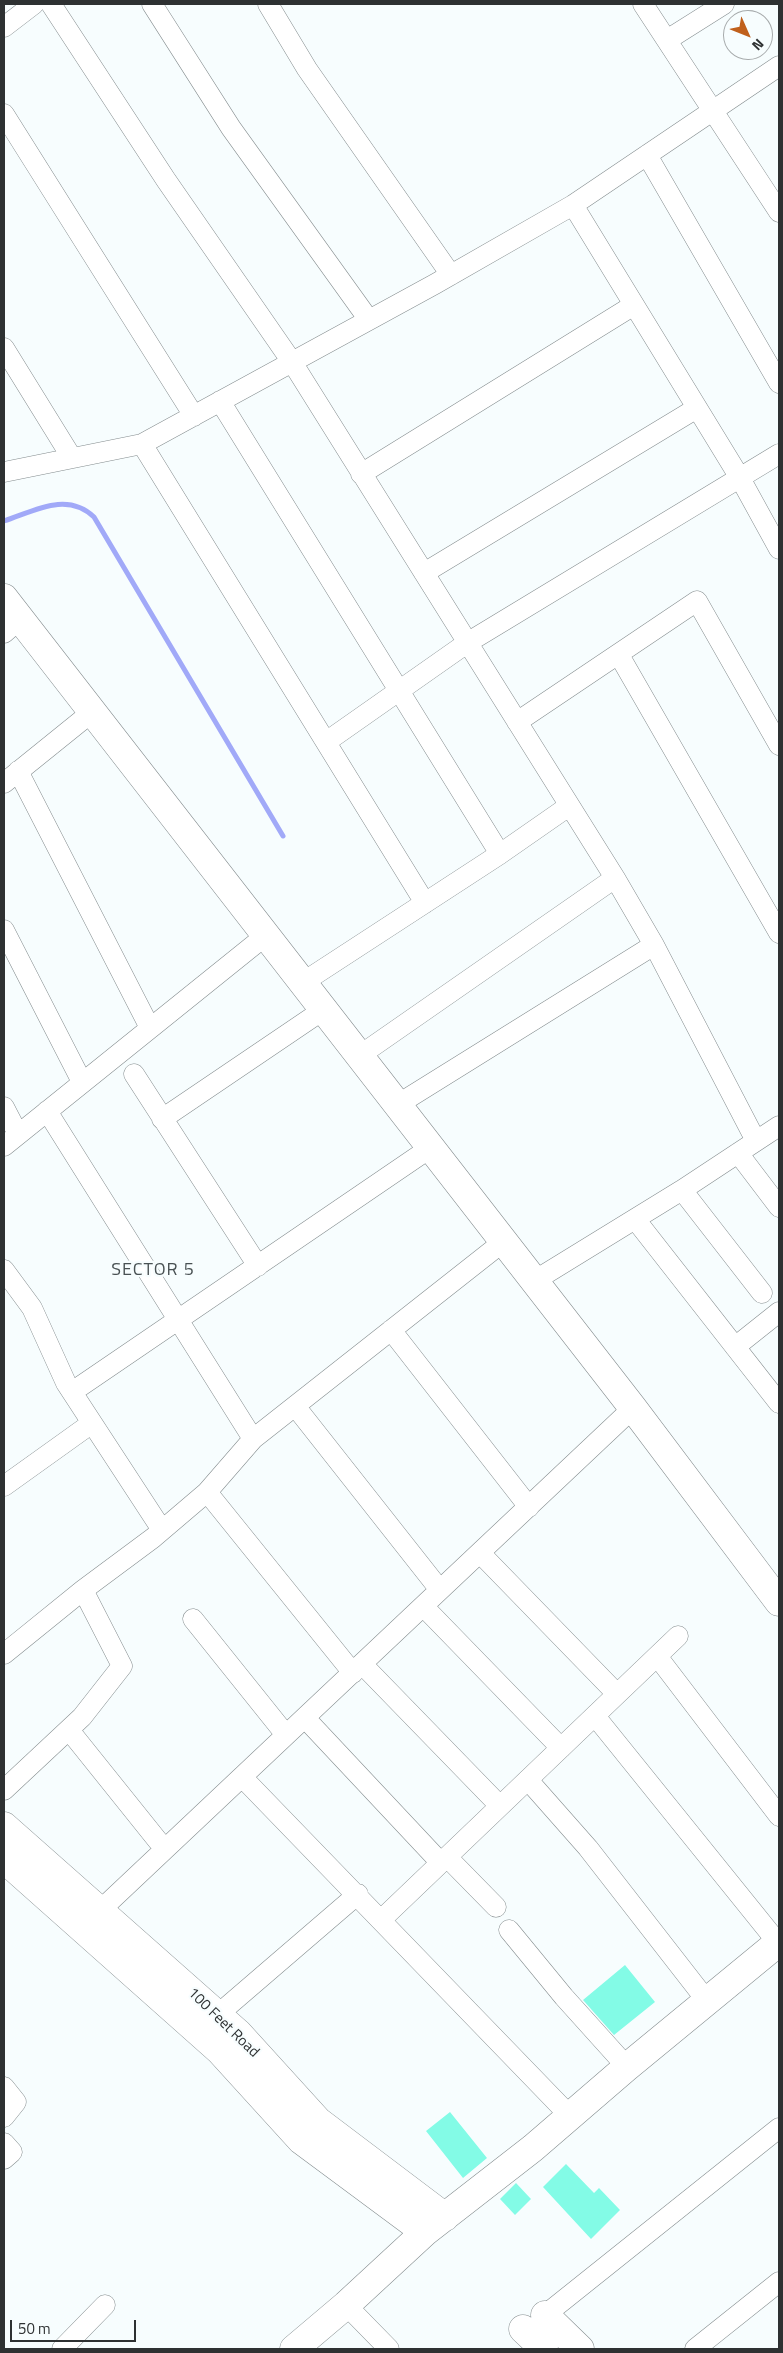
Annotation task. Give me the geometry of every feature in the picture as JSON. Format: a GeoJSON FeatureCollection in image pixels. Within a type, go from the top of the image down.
{"type":"FeatureCollection","features":[{"type":"Feature","properties":{"kind":"street"},"geometry":{"type":"LineString","coordinates":[[4,27],[34,4]]}},
{"type":"Feature","properties":{"kind":"street"},"geometry":{"type":"LineString","coordinates":[[51,4],[166,180],[292,362],[615,878],[654,945],[756,1141]]}},
{"type":"Feature","properties":{"kind":"street"},"geometry":{"type":"LineString","coordinates":[[152,4],[231,128],[368,320]]}},
{"type":"Feature","properties":{"kind":"street"},"geometry":{"type":"LineString","coordinates":[[268,4],[307,69],[450,275]]}},
{"type":"Feature","properties":{"kind":"street"},"geometry":{"type":"LineString","coordinates":[[643,4],[779,212]]}},
{"type":"Feature","properties":{"kind":"street"},"geometry":{"type":"LineString","coordinates":[[667,40],[724,4]]}},
{"type":"Feature","properties":{"kind":"street"},"geometry":{"type":"LineString","coordinates":[[4,472],[142,444],[450,275],[573,205],[779,66]]}},
{"type":"Feature","properties":{"kind":"street"},"geometry":{"type":"LineString","coordinates":[[4,114],[194,416]]}},
{"type":"Feature","properties":{"kind":"street"},"geometry":{"type":"LineString","coordinates":[[647,155],[779,383]]}},
{"type":"Feature","properties":{"kind":"street"},"geometry":{"type":"LineString","coordinates":[[573,205],[740,478],[779,549]]}},
{"type":"Feature","properties":{"kind":"street"},"geometry":{"type":"LineString","coordinates":[[361,474],[634,305]]}},
{"type":"Feature","properties":{"kind":"street"},"geometry":{"type":"LineString","coordinates":[[4,348],[72,458]]}},
{"type":"Feature","properties":{"kind":"street"},"geometry":{"type":"LineString","coordinates":[[220,401],[500,854]]}},
{"type":"Feature","properties":{"kind":"street"},"geometry":{"type":"LineString","coordinates":[[424,573],[697,408]]}},
{"type":"Feature","properties":{"kind":"street"},"geometry":{"type":"LineString","coordinates":[[142,444],[425,903]]}},
{"type":"Feature","properties":{"kind":"street"},"geometry":{"type":"LineString","coordinates":[[326,742],[467,643],[779,454]]}},
{"type":"Feature","properties":{"kind":"street"},"geometry":{"type":"LineString","coordinates":[[4,598],[12,626],[92,712],[633,1408],[779,1602]]}},
{"type":"Feature","properties":{"kind":"street"},"geometry":{"type":"LineString","coordinates":[[517,722],[620,655],[697,601],[779,745]]}},
{"type":"Feature","properties":{"kind":"street"},"geometry":{"type":"LineString","coordinates":[[620,655],[779,933]]}},
{"type":"Feature","properties":{"kind":"street"},"geometry":{"type":"LineString","coordinates":[[92,712],[11,777],[150,1028]]}},
{"type":"Feature","properties":{"kind":"street"},"geometry":{"type":"LineString","coordinates":[[302,984],[500,854],[569,806]]}},
{"type":"Feature","properties":{"kind":"street"},"geometry":{"type":"LineString","coordinates":[[359,1056],[615,878]]}},
{"type":"Feature","properties":{"kind":"street"},"geometry":{"type":"LineString","coordinates":[[4,930],[82,1082]]}},
{"type":"Feature","properties":{"kind":"street"},"geometry":{"type":"LineString","coordinates":[[4,1107],[11,1140],[265,936]]}},
{"type":"Feature","properties":{"kind":"street"},"geometry":{"type":"LineString","coordinates":[[397,1105],[654,945]]}},
{"type":"Feature","properties":{"kind":"street"},"geometry":{"type":"LineString","coordinates":[[162,1119],[323,1010]]}},
{"type":"Feature","properties":{"kind":"street"},"geometry":{"type":"LineString","coordinates":[[134,1074],[258,1266]]}},
{"type":"Feature","properties":{"kind":"street"},"geometry":{"type":"LineString","coordinates":[[46,1111],[253,1439]]}},
{"type":"Feature","properties":{"kind":"street"},"geometry":{"type":"LineString","coordinates":[[534,1281],[682,1190],[779,1126]]}},
{"type":"Feature","properties":{"kind":"street"},"geometry":{"type":"LineString","coordinates":[[72,1392],[430,1148]]}},
{"type":"Feature","properties":{"kind":"street"},"geometry":{"type":"LineString","coordinates":[[738,1153],[779,1207]]}},
{"type":"Feature","properties":{"kind":"street"},"geometry":{"type":"LineString","coordinates":[[682,1190],[762,1293]]}},
{"type":"Feature","properties":{"kind":"street"},"geometry":{"type":"LineString","coordinates":[[635,1219],[779,1403]]}},
{"type":"Feature","properties":{"kind":"street"},"geometry":{"type":"LineString","coordinates":[[4,1654],[83,1590],[162,1530],[207,1492],[253,1439],[503,1242]]}},
{"type":"Feature","properties":{"kind":"street"},"geometry":{"type":"LineString","coordinates":[[4,1270],[32,1308],[72,1392],[162,1530]]}},
{"type":"Feature","properties":{"kind":"street"},"geometry":{"type":"LineString","coordinates":[[735,1347],[779,1312]]}},
{"type":"Feature","properties":{"kind":"street"},"geometry":{"type":"LineString","coordinates":[[391,1330],[529,1507]]}},
{"type":"Feature","properties":{"kind":"street"},"geometry":{"type":"LineString","coordinates":[[295,1406],[440,1590]]}},
{"type":"Feature","properties":{"kind":"street"},"geometry":{"type":"LineString","coordinates":[[90,1919],[633,1408]]}},
{"type":"Feature","properties":{"kind":"street"},"geometry":{"type":"LineString","coordinates":[[4,1486],[92,1423]]}},
{"type":"Feature","properties":{"kind":"street"},"geometry":{"type":"LineString","coordinates":[[207,1492],[357,1668],[500,1806]]}},
{"type":"Feature","properties":{"kind":"street"},"geometry":{"type":"LineString","coordinates":[[480,1553],[617,1694]]}},
{"type":"Feature","properties":{"kind":"street"},"geometry":{"type":"LineString","coordinates":[[4,1790],[69,1730],[122,1666],[83,1590]]}},
{"type":"Feature","properties":{"kind":"street"},"geometry":{"type":"LineString","coordinates":[[423,1606],[561,1748]]}},
{"type":"Feature","properties":{"kind":"street"},"geometry":{"type":"LineString","coordinates":[[193,1619],[286,1735]]}},
{"type":"Feature","properties":{"kind":"street"},"geometry":{"type":"LineString","coordinates":[[382,1919],[678,1636]]}},
{"type":"Feature","properties":{"kind":"street"},"geometry":{"type":"LineString","coordinates":[[657,1656],[779,1816]]}},
{"type":"Feature","properties":{"kind":"street"},"geometry":{"type":"LineString","coordinates":[[294,2349],[346,2305],[435,2224],[534,2148],[627,2067],[779,1942],[595,1716]]}},
{"type":"Feature","properties":{"kind":"street"},"geometry":{"type":"LineString","coordinates":[[305,1718],[444,1860],[496,1907]]}},
{"type":"Feature","properties":{"kind":"street"},"geometry":{"type":"LineString","coordinates":[[69,1730],[158,1841]]}},
{"type":"Feature","properties":{"kind":"street"},"geometry":{"type":"LineString","coordinates":[[242,1777],[358,1894],[570,2116]]}},
{"type":"Feature","properties":{"kind":"street"},"geometry":{"type":"LineString","coordinates":[[528,1780],[588,1848],[707,2001]]}},
{"type":"Feature","properties":{"kind":"street","name":"100 Feet Road"},"geometry":{"type":"LineString","coordinates":[[4,1826],[90,1919],[208,2023],[220,2051],[301,2140],[435,2224]]}},
{"type":"Feature","properties":{"kind":"street","name":"100 Feet Road"},"geometry":{"type":"LineString","coordinates":[[4,1859],[90,1919]]}},
{"type":"Feature","properties":{"kind":"street"},"geometry":{"type":"LineString","coordinates":[[208,2023],[358,1894]]}},
{"type":"Feature","properties":{"kind":"street"},"geometry":{"type":"LineString","coordinates":[[509,1930],[564,1997],[627,2067]]}},
{"type":"Feature","properties":{"kind":"street"},"geometry":{"type":"LineString","coordinates":[[4,2087],[16,2102],[4,2118]]}},
{"type":"Feature","properties":{"kind":"street"},"geometry":{"type":"LineString","coordinates":[[534,2322],[779,2128]]}},
{"type":"Feature","properties":{"kind":"street"},"geometry":{"type":"LineString","coordinates":[[4,2143],[12,2152],[4,2159]]}},
{"type":"Feature","properties":{"kind":"street"},"geometry":{"type":"LineString","coordinates":[[695,2349],[779,2282]]}},
{"type":"Feature","properties":{"kind":"street"},"geometry":{"type":"LineString","coordinates":[[62,2349],[105,2305]]}},
{"type":"Feature","properties":{"kind":"street"},"geometry":{"type":"LineString","coordinates":[[346,2305],[389,2349]]}},
{"type":"Feature","properties":{"kind":"street"},"geometry":{"type":"LineString","coordinates":[[534,2322],[544,2349]]}},
{"type":"Feature","properties":{"kind":"street"},"geometry":{"type":"LineString","coordinates":[[534,2322],[580,2349]]}},
{"type":"Feature","properties":{"kind":"building"},"geometry":{"type":"Polygon","coordinates":[[[625,1965],[655,2002],[614,2035],[583,2000],[625,1965]]]}},
{"type":"Feature","properties":{"kind":"building"},"geometry":{"type":"Polygon","coordinates":[[[450,2112],[487,2158],[463,2178],[426,2131],[450,2112]]]}},
{"type":"Feature","properties":{"kind":"building"},"geometry":{"type":"Polygon","coordinates":[[[566,2164],[594,2193],[599,2188],[620,2210],[591,2239],[543,2187],[566,2164]]]}},
{"type":"Feature","properties":{"kind":"building"},"geometry":{"type":"Polygon","coordinates":[[[516,2183],[531,2199],[515,2215],[500,2199],[516,2183]]]}},
{"type":"Feature","properties":{"kind":"waterway"},"geometry":{"type":"LineString","coordinates":[[4,521],[39,508],[62,504],[84,509],[94,517],[283,836]]}},
{"type":"Feature","properties":{"kind":"district","name":"SECTOR 5"},"geometry":{"type":"Point","coordinates":[153,1271]}}]}
